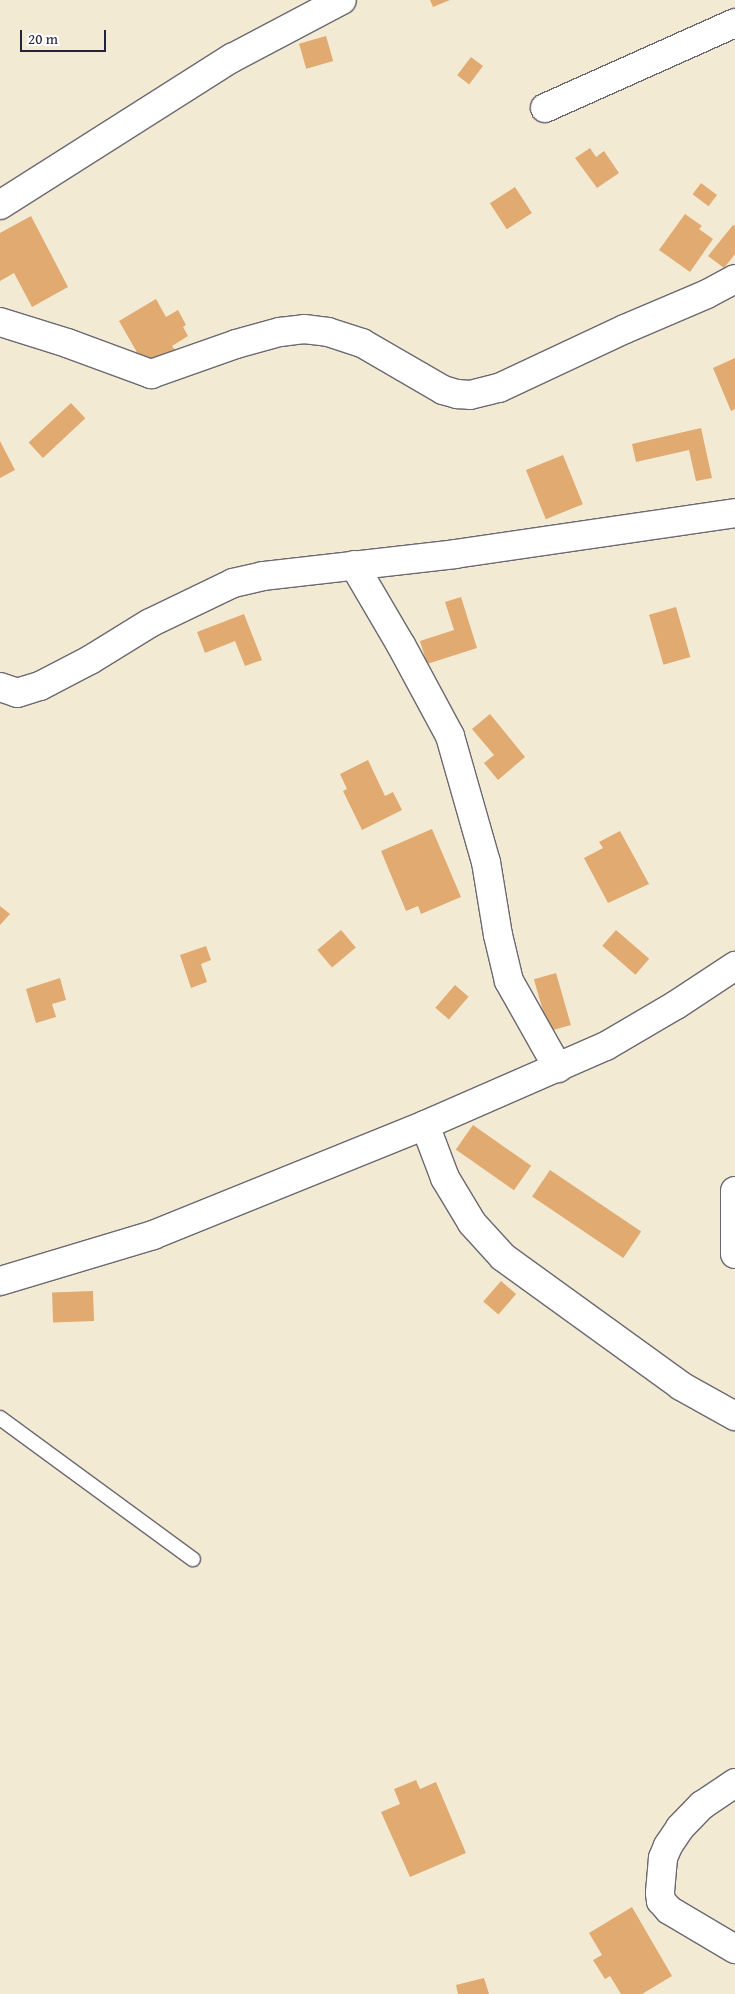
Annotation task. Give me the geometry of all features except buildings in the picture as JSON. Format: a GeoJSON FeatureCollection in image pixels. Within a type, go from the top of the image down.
{"type":"FeatureCollection","features":[{"type":"Feature","properties":{"kind":"street"},"geometry":{"type":"LineString","coordinates":[[0,205],[232,58],[342,0]]}},
{"type":"Feature","properties":{"kind":"street"},"geometry":{"type":"LineString","coordinates":[[545,108],[735,23]]}},
{"type":"Feature","properties":{"kind":"street"},"geometry":{"type":"LineString","coordinates":[[0,322],[67,343],[151,374],[236,344],[280,332],[304,328],[328,332],[362,343],[443,390],[470,395],[499,388],[625,329],[707,294],[735,279]]}},
{"type":"Feature","properties":{"kind":"street"},"geometry":{"type":"LineString","coordinates":[[6,696],[40,686],[90,660],[150,623],[233,583],[262,576],[455,554],[735,513]]}},
{"type":"Feature","properties":{"kind":"street"},"geometry":{"type":"LineString","coordinates":[[354,565],[401,645],[450,736],[486,862],[498,935],[509,981],[558,1068]]}},
{"type":"Feature","properties":{"kind":"street"},"geometry":{"type":"LineString","coordinates":[[0,1281],[154,1235],[425,1125],[558,1068],[606,1046],[676,1005],[735,966]]}},
{"type":"Feature","properties":{"kind":"street"},"geometry":{"type":"LineString","coordinates":[[425,1125],[445,1178],[472,1223],[503,1257],[673,1380],[735,1416]]}},
{"type":"Feature","properties":{"kind":"street"},"geometry":{"type":"LineString","coordinates":[[735,1191],[735,1254]]}},
{"type":"Feature","properties":{"kind":"street"},"geometry":{"type":"LineString","coordinates":[[735,1783],[702,1804],[672,1840],[663,1858],[660,1893],[662,1901],[669,1910],[735,1949]]}},
{"type":"Feature","properties":{"kind":"lane"},"geometry":{"type":"LineString","coordinates":[[0,1418],[193,1559]]}}]}
